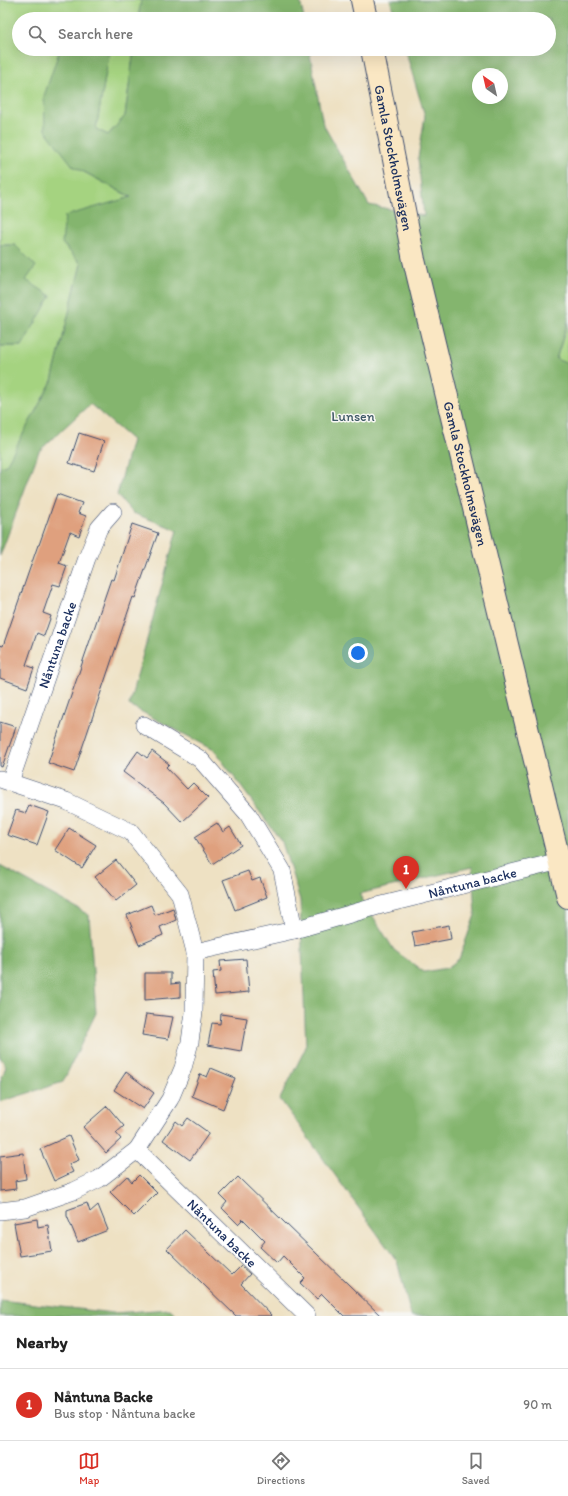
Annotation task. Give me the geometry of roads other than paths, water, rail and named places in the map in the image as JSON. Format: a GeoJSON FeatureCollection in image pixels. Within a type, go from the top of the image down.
{"type":"FeatureCollection","features":[{"type":"Feature","properties":{"kind":"main road"},"geometry":{"type":"LineString","coordinates":[[362,0],[365,12]]}},
{"type":"Feature","properties":{"kind":"main road","name":"Gamla Stockholmsvägen"},"geometry":{"type":"LineString","coordinates":[[373,56],[414,260],[568,897]]}},
{"type":"Feature","properties":{"kind":"street","name":"Nåntuna backe"},"geometry":{"type":"LineString","coordinates":[[0,1211],[26,1208],[74,1191],[99,1178],[137,1150],[170,1099],[184,1068],[190,1042],[194,1012],[195,952],[180,894],[131,832],[66,801],[5,781],[99,528],[113,512]]}},
{"type":"Feature","properties":{"kind":"street"},"geometry":{"type":"LineString","coordinates":[[144,725],[200,759],[248,814],[282,870],[294,930]]}},
{"type":"Feature","properties":{"kind":"street","name":"Nåntuna backe"},"geometry":{"type":"LineString","coordinates":[[195,952],[294,930],[378,906],[560,861]]}},
{"type":"Feature","properties":{"kind":"street","name":"Nåntuna backe"},"geometry":{"type":"LineString","coordinates":[[137,1150],[307,1316]]}},
{"type":"Feature","properties":{"kind":"place","name":"Nåntuna Backe"},"geometry":{"type":"Point","coordinates":[406,889]}},
{"type":"Feature","properties":{"kind":"park label","name":"Lunsen"},"geometry":{"type":"Point","coordinates":[353,416]}}]}
